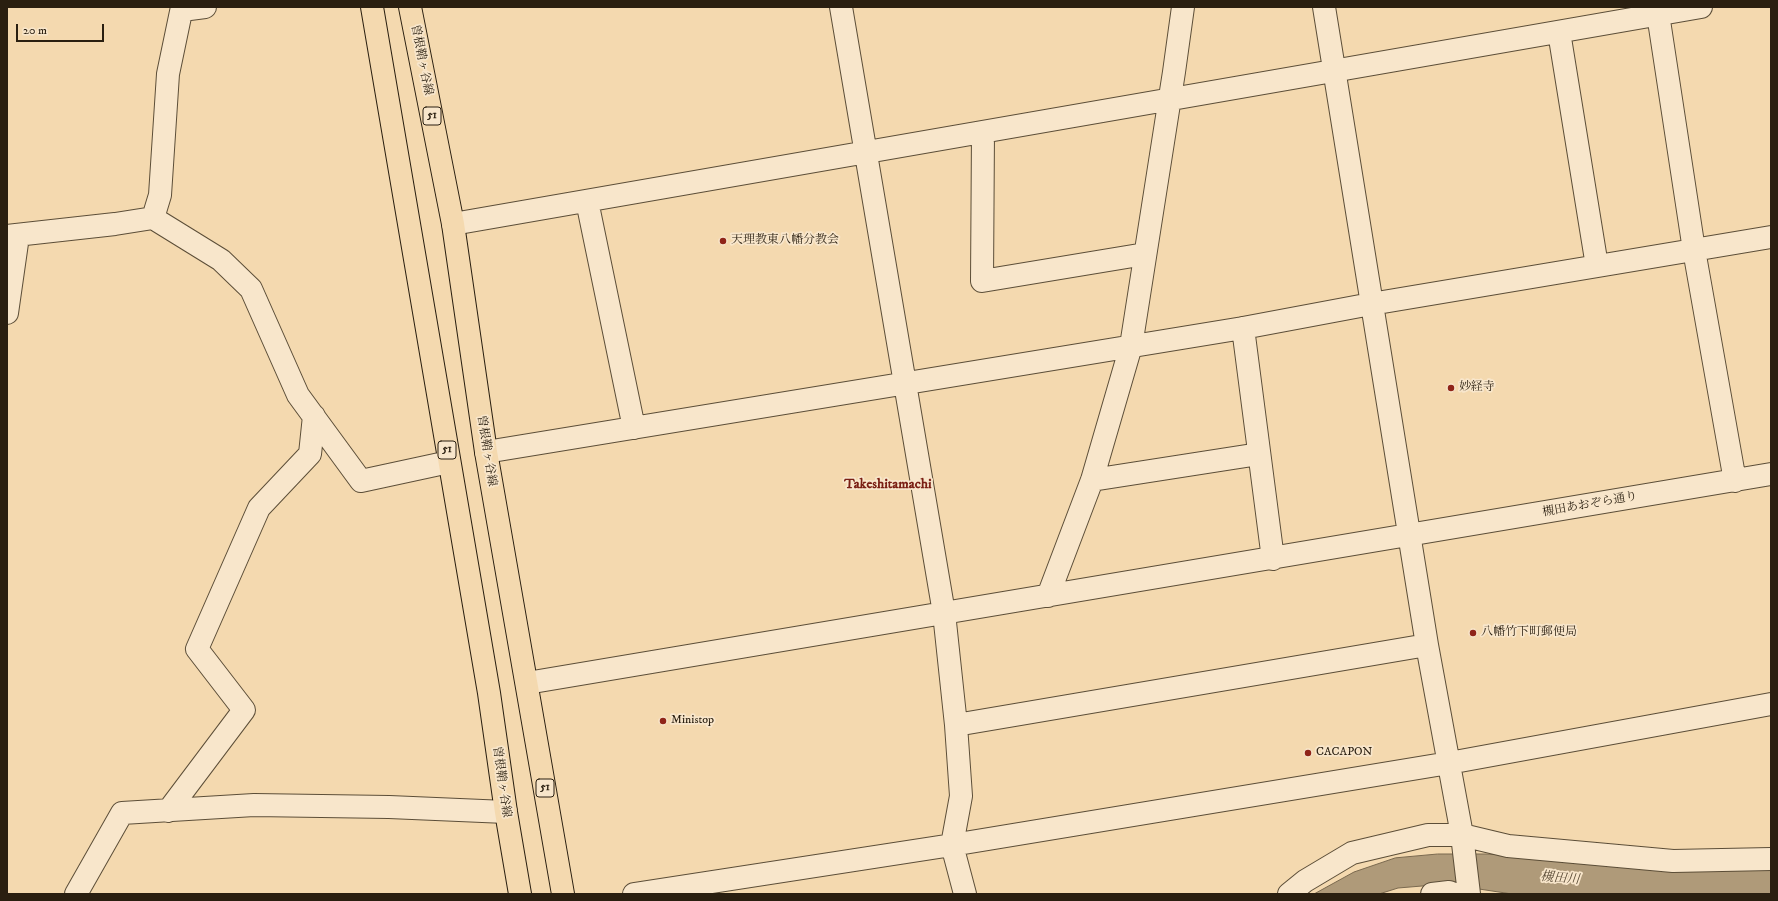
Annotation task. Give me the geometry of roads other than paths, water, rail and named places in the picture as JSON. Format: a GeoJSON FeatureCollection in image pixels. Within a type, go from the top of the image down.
{"type":"FeatureCollection","features":[{"type":"Feature","properties":{"kind":"main road","name":"曽根鞘ヶ谷線"},"geometry":{"type":"LineString","coordinates":[[372,7],[489,693],[506,812],[520,894]]}},
{"type":"Feature","properties":{"kind":"main road","name":"曽根鞘ヶ谷線"},"geometry":{"type":"LineString","coordinates":[[410,7],[453,224],[486,452],[563,894]]}},
{"type":"Feature","properties":{"kind":"street"},"geometry":{"type":"LineString","coordinates":[[153,218],[160,195],[168,74],[182,9],[205,7]]}},
{"type":"Feature","properties":{"kind":"street"},"geometry":{"type":"LineString","coordinates":[[841,7],[944,613],[962,796],[952,845],[965,894]]}},
{"type":"Feature","properties":{"kind":"street"},"geometry":{"type":"LineString","coordinates":[[1048,596],[1092,480],[1131,346],[1183,7]]}},
{"type":"Feature","properties":{"kind":"street"},"geometry":{"type":"LineString","coordinates":[[1324,7],[1427,645],[1463,844],[1463,891],[1432,894]]}},
{"type":"Feature","properties":{"kind":"street"},"geometry":{"type":"LineString","coordinates":[[453,224],[1701,7]]}},
{"type":"Feature","properties":{"kind":"street"},"geometry":{"type":"LineString","coordinates":[[1658,14],[1694,250],[1735,481]]}},
{"type":"Feature","properties":{"kind":"street"},"geometry":{"type":"LineString","coordinates":[[1559,32],[1597,266]]}},
{"type":"Feature","properties":{"kind":"street"},"geometry":{"type":"LineString","coordinates":[[983,132],[982,281],[1145,254]]}},
{"type":"Feature","properties":{"kind":"street"},"geometry":{"type":"LineString","coordinates":[[588,201],[634,428]]}},
{"type":"Feature","properties":{"kind":"street"},"geometry":{"type":"LineString","coordinates":[[7,313],[11,233],[153,218],[221,260],[251,289],[298,395],[362,481],[449,462]]}},
{"type":"Feature","properties":{"kind":"street"},"geometry":{"type":"LineString","coordinates":[[486,452],[1243,328],[1371,304],[1771,237]]}},
{"type":"Feature","properties":{"kind":"street"},"geometry":{"type":"LineString","coordinates":[[1243,328],[1273,559]]}},
{"type":"Feature","properties":{"kind":"street"},"geometry":{"type":"LineString","coordinates":[[168,811],[244,710],[197,649],[259,508],[310,454],[314,416]]}},
{"type":"Feature","properties":{"kind":"street"},"geometry":{"type":"LineString","coordinates":[[1092,480],[1259,454]]}},
{"type":"Feature","properties":{"kind":"street","name":"槻田あおぞら通り"},"geometry":{"type":"LineString","coordinates":[[527,683],[1410,536],[1771,474]]}},
{"type":"Feature","properties":{"kind":"street"},"geometry":{"type":"LineString","coordinates":[[956,725],[1427,645]]}},
{"type":"Feature","properties":{"kind":"street"},"geometry":{"type":"LineString","coordinates":[[634,894],[952,845],[1448,763],[1771,704]]}},
{"type":"Feature","properties":{"kind":"street"},"geometry":{"type":"LineString","coordinates":[[76,894],[122,813],[254,805],[389,807],[506,812]]}},
{"type":"Feature","properties":{"kind":"street"},"geometry":{"type":"LineString","coordinates":[[1289,894],[1305,881],[1352,853],[1428,835],[1463,844],[1508,846],[1673,861],[1771,859]]}},
{"type":"Feature","properties":{"kind":"water","name":"槻田川"},"geometry":{"type":"Polygon","coordinates":[[[1438,854],[1486,854],[1771,868],[1771,894],[1512,894],[1446,884],[1398,888],[1379,894],[1314,894],[1354,872],[1395,858],[1438,854]]]}},
{"type":"Feature","properties":{"kind":"place","name":"天理教東八幡分教会"},"geometry":{"type":"Point","coordinates":[723,241]}},
{"type":"Feature","properties":{"kind":"place","name":"妙経寺"},"geometry":{"type":"Point","coordinates":[1451,388]}},
{"type":"Feature","properties":{"kind":"place","name":"八幡竹下町郵便局"},"geometry":{"type":"Point","coordinates":[1473,633]}},
{"type":"Feature","properties":{"kind":"place","name":"Ministop"},"geometry":{"type":"Point","coordinates":[663,721]}},
{"type":"Feature","properties":{"kind":"place","name":"CACAPON"},"geometry":{"type":"Point","coordinates":[1308,753]}},
{"type":"Feature","properties":{"kind":"district","name":"Takeshitamachi"},"geometry":{"type":"Point","coordinates":[888,485]}}]}
